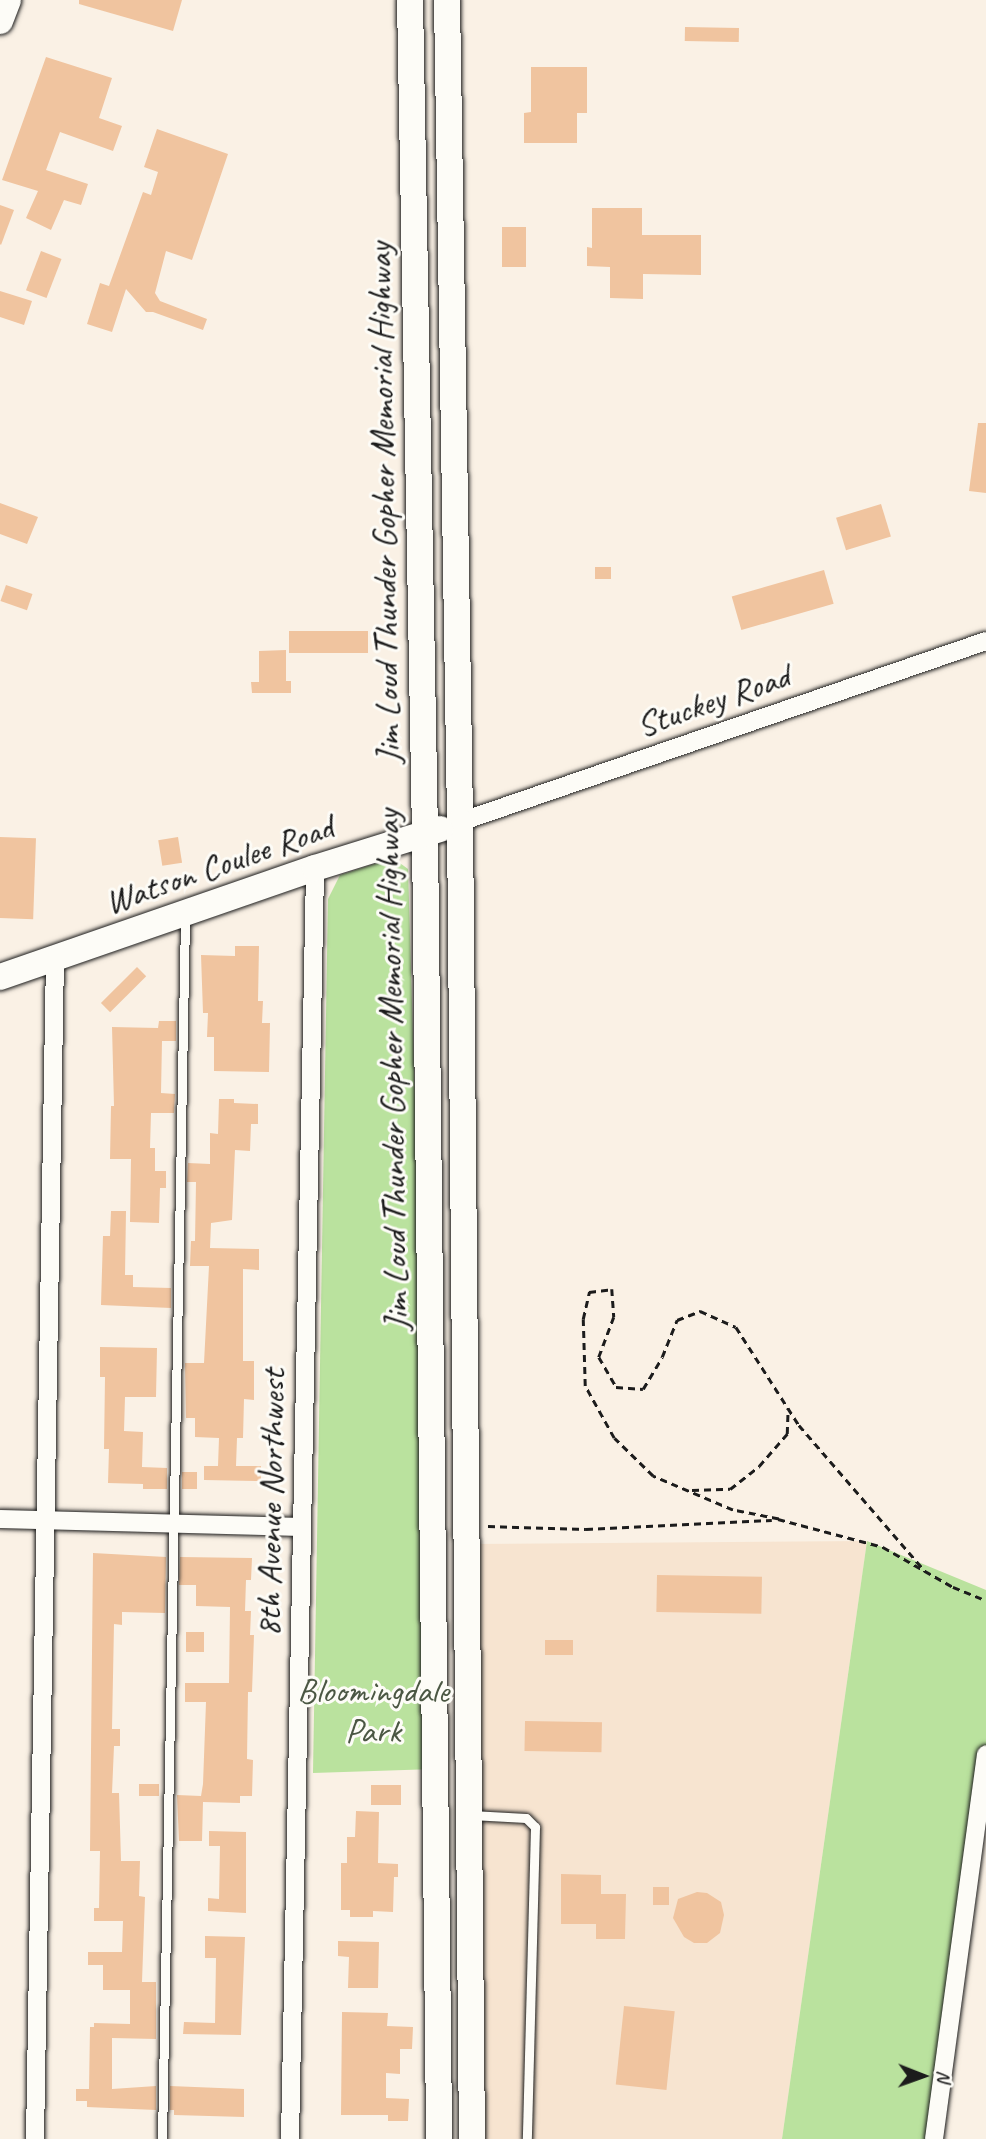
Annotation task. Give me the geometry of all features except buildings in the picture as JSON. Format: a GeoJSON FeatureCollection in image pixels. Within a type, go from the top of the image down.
{"type":"FeatureCollection","features":[{"type":"Feature","properties":{"kind":"main road"},"geometry":{"type":"LineString","coordinates":[[0,21],[8,0]]}},
{"type":"Feature","properties":{"kind":"main road","name":"Jim Loud Thunder Gopher Memorial Highway"},"geometry":{"type":"LineString","coordinates":[[410,0],[425,835],[439,2139]]}},
{"type":"Feature","properties":{"kind":"main road","name":"Jim Loud Thunder Gopher Memorial Highway"},"geometry":{"type":"LineString","coordinates":[[447,0],[460,822],[472,2139]]}},
{"type":"Feature","properties":{"kind":"main road","name":"Watson Coulee Road"},"geometry":{"type":"LineString","coordinates":[[0,976],[315,868],[460,822]]}},
{"type":"Feature","properties":{"kind":"street","name":"Stuckey Road"},"geometry":{"type":"LineString","coordinates":[[460,822],[986,641]]}},
{"type":"Feature","properties":{"kind":"street","name":"8th Avenue Northwest"},"geometry":{"type":"LineString","coordinates":[[290,2139],[315,868]]}},
{"type":"Feature","properties":{"kind":"street"},"geometry":{"type":"LineString","coordinates":[[35,2139],[55,957]]}},
{"type":"Feature","properties":{"kind":"street"},"geometry":{"type":"LineString","coordinates":[[0,1519],[302,1527]]}},
{"type":"Feature","properties":{"kind":"street"},"geometry":{"type":"LineString","coordinates":[[934,2139],[986,1755]]}},
{"type":"Feature","properties":{"kind":"lane"},"geometry":{"type":"LineString","coordinates":[[162,2139],[185,913]]}},
{"type":"Feature","properties":{"kind":"lane"},"geometry":{"type":"LineString","coordinates":[[468,1815],[526,1818],[536,1828],[527,2139]]}},
{"type":"Feature","properties":{"kind":"path"},"geometry":{"type":"LineString","coordinates":[[925,1571],[788,1408],[736,1327],[700,1311],[677,1320],[662,1357],[643,1389],[616,1387],[599,1357],[614,1317],[612,1289],[589,1292],[583,1319],[585,1386],[614,1438],[653,1476],[733,1510],[779,1519],[883,1547],[925,1571],[953,1587],[986,1600]]}},
{"type":"Feature","properties":{"kind":"path"},"geometry":{"type":"LineString","coordinates":[[688,1490],[730,1489],[759,1466],[787,1434],[788,1408]]}},
{"type":"Feature","properties":{"kind":"path"},"geometry":{"type":"LineString","coordinates":[[466,1525],[586,1528],[779,1519]]}},
{"type":"Feature","properties":{"kind":"shaded area"},"geometry":{"type":"Polygon","coordinates":[[[867,1541],[782,2139],[472,2139],[466,1544],[867,1541]]]}},
{"type":"Feature","properties":{"kind":"green space","name":"Bloomingdale Park"},"geometry":{"type":"Polygon","coordinates":[[[393,858],[408,869],[435,1769],[313,1773],[328,899],[340,875],[393,858]]]}},
{"type":"Feature","properties":{"kind":"green space"},"geometry":{"type":"Polygon","coordinates":[[[867,1541],[986,1590],[986,1755],[934,2139],[782,2139],[867,1541]]]}}]}
